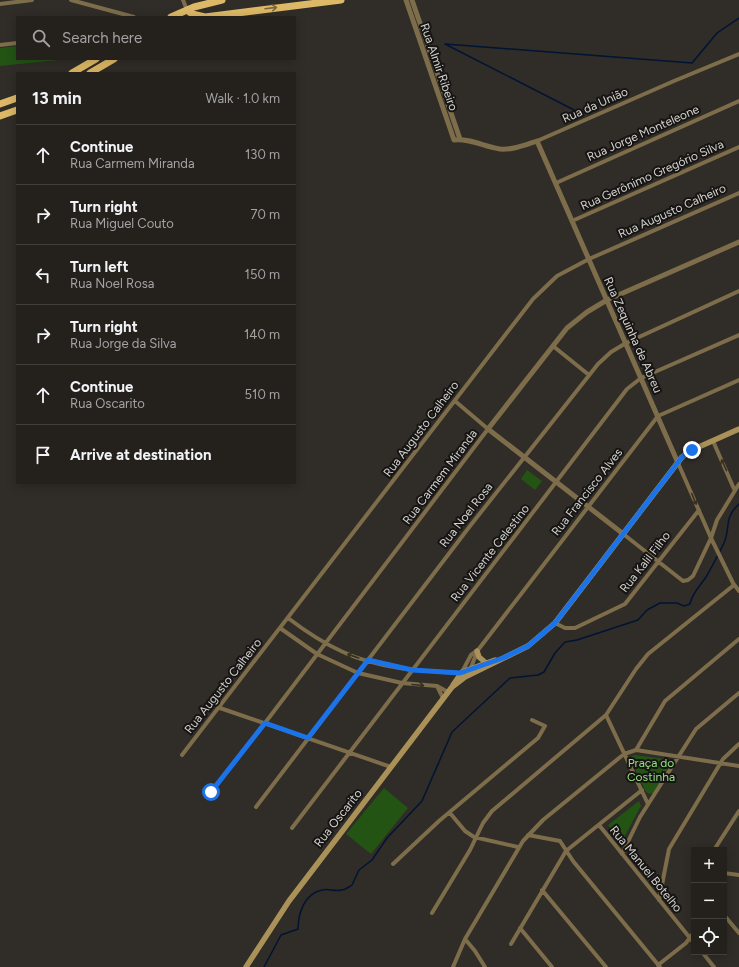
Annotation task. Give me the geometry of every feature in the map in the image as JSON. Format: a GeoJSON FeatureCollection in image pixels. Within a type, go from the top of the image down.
{"type":"FeatureCollection","features":[{"type":"Feature","properties":{"kind":"highway"},"geometry":{"type":"LineString","coordinates":[[173,16],[187,10],[222,0]]}},
{"type":"Feature","properties":{"kind":"highway"},"geometry":{"type":"LineString","coordinates":[[213,16],[341,0]]}},
{"type":"Feature","properties":{"kind":"highway"},"geometry":{"type":"LineString","coordinates":[[187,10],[192,14],[201,16]]}},
{"type":"Feature","properties":{"kind":"highway"},"geometry":{"type":"LineString","coordinates":[[74,72],[94,60]]}},
{"type":"Feature","properties":{"kind":"highway"},"geometry":{"type":"LineString","coordinates":[[92,72],[112,60]]}},
{"type":"Feature","properties":{"kind":"highway"},"geometry":{"type":"LineString","coordinates":[[0,104],[16,98]]}},
{"type":"Feature","properties":{"kind":"highway"},"geometry":{"type":"LineString","coordinates":[[0,116],[16,110]]}},
{"type":"Feature","properties":{"kind":"main road"},"geometry":{"type":"LineString","coordinates":[[462,674],[469,675],[534,642],[555,623],[622,533],[678,463],[688,453],[739,429]]}},
{"type":"Feature","properties":{"kind":"main road"},"geometry":{"type":"LineString","coordinates":[[477,650],[479,657],[486,663]]}},
{"type":"Feature","properties":{"kind":"main road"},"geometry":{"type":"LineString","coordinates":[[462,674],[470,668],[503,658]]}},
{"type":"Feature","properties":{"kind":"main road","name":"Rua Oscarito"},"geometry":{"type":"LineString","coordinates":[[246,967],[289,900],[462,674]]}},
{"type":"Feature","properties":{"kind":"street"},"geometry":{"type":"LineString","coordinates":[[0,4],[32,0]]}},
{"type":"Feature","properties":{"kind":"street"},"geometry":{"type":"LineString","coordinates":[[71,0],[129,16]]}},
{"type":"Feature","properties":{"kind":"street","name":"Rua Almir Ribeiro"},"geometry":{"type":"LineString","coordinates":[[406,0],[454,140]]}},
{"type":"Feature","properties":{"kind":"street","name":"Rua Almir Ribeiro"},"geometry":{"type":"LineString","coordinates":[[412,0],[460,139]]}},
{"type":"Feature","properties":{"kind":"street"},"geometry":{"type":"LineString","coordinates":[[184,1],[187,10]]}},
{"type":"Feature","properties":{"kind":"street"},"geometry":{"type":"LineString","coordinates":[[0,45],[16,43]]}},
{"type":"Feature","properties":{"kind":"street","name":"Rua da União"},"geometry":{"type":"LineString","coordinates":[[454,140],[460,139],[502,149],[517,148],[537,141],[739,54]]}},
{"type":"Feature","properties":{"kind":"street","name":"Rua Jorge Monteleone"},"geometry":{"type":"LineString","coordinates":[[556,183],[739,101]]}},
{"type":"Feature","properties":{"kind":"street","name":"Rua Zequinha de Abreu"},"geometry":{"type":"LineString","coordinates":[[537,141],[711,538],[734,585],[739,591]]}},
{"type":"Feature","properties":{"kind":"street","name":"Rua Gerônimo Gregório Silva"},"geometry":{"type":"LineString","coordinates":[[572,221],[739,147]]}},
{"type":"Feature","properties":{"kind":"street","name":"Rua Augusto Calheiro"},"geometry":{"type":"LineString","coordinates":[[182,755],[220,708],[454,401],[537,295],[557,276],[589,259],[739,193]]}},
{"type":"Feature","properties":{"kind":"street","name":"Rua Carmem Miranda"},"geometry":{"type":"LineString","coordinates":[[211,792],[567,328],[587,312],[607,300],[739,242]]}},
{"type":"Feature","properties":{"kind":"street","name":"Rua Noel Rosa"},"geometry":{"type":"LineString","coordinates":[[256,807],[524,457],[605,357],[626,343],[739,291]]}},
{"type":"Feature","properties":{"kind":"street","name":"Rua Vicente Celestino"},"geometry":{"type":"LineString","coordinates":[[292,828],[621,397],[641,378],[739,335]]}},
{"type":"Feature","properties":{"kind":"street"},"geometry":{"type":"LineString","coordinates":[[553,346],[589,375]]}},
{"type":"Feature","properties":{"kind":"street","name":"Rua Francisco Alves"},"geometry":{"type":"LineString","coordinates":[[462,674],[471,655],[477,650],[658,416],[739,380]]}},
{"type":"Feature","properties":{"kind":"street"},"geometry":{"type":"LineString","coordinates":[[454,401],[556,483],[683,581],[688,580],[693,576],[711,538],[717,520],[734,489],[739,484]]}},
{"type":"Feature","properties":{"kind":"street"},"geometry":{"type":"LineString","coordinates":[[713,441],[734,489]]}},
{"type":"Feature","properties":{"kind":"street","name":"Rua Kalil Filho"},"geometry":{"type":"LineString","coordinates":[[555,623],[565,628],[575,628],[625,604],[699,510]]}},
{"type":"Feature","properties":{"kind":"street"},"geometry":{"type":"LineString","coordinates":[[432,913],[492,811],[606,715],[636,669],[648,654],[734,585]]}},
{"type":"Feature","properties":{"kind":"street"},"geometry":{"type":"LineString","coordinates":[[288,618],[325,643],[354,657],[412,670],[462,674]]}},
{"type":"Feature","properties":{"kind":"street"},"geometry":{"type":"LineString","coordinates":[[280,628],[318,654],[358,673],[402,683],[438,686],[450,689]]}},
{"type":"Feature","properties":{"kind":"street"},"geometry":{"type":"LineString","coordinates":[[636,750],[665,701],[739,639]]}},
{"type":"Feature","properties":{"kind":"street","name":"Rua Francisco Alves"},"geometry":{"type":"LineString","coordinates":[[469,675],[477,650]]}},
{"type":"Feature","properties":{"kind":"street"},"geometry":{"type":"LineString","coordinates":[[438,686],[443,698]]}},
{"type":"Feature","properties":{"kind":"street"},"geometry":{"type":"LineString","coordinates":[[622,854],[648,804],[700,724],[739,693]]}},
{"type":"Feature","properties":{"kind":"street"},"geometry":{"type":"LineString","coordinates":[[220,708],[391,767]]}},
{"type":"Feature","properties":{"kind":"street"},"geometry":{"type":"LineString","coordinates":[[606,715],[648,804]]}},
{"type":"Feature","properties":{"kind":"street"},"geometry":{"type":"LineString","coordinates":[[393,864],[538,738],[545,726],[532,720]]}},
{"type":"Feature","properties":{"kind":"street"},"geometry":{"type":"LineString","coordinates":[[659,900],[669,849],[721,763],[739,744]]}},
{"type":"Feature","properties":{"kind":"street"},"geometry":{"type":"LineString","coordinates":[[453,967],[466,939],[518,847],[543,820],[624,754],[636,750],[739,766]]}},
{"type":"Feature","properties":{"kind":"street"},"geometry":{"type":"LineString","coordinates":[[511,944],[566,851],[642,790]]}},
{"type":"Feature","properties":{"kind":"street"},"geometry":{"type":"LineString","coordinates":[[716,847],[739,811]]}},
{"type":"Feature","properties":{"kind":"street"},"geometry":{"type":"LineString","coordinates":[[450,813],[465,831],[477,838],[518,847]]}},
{"type":"Feature","properties":{"kind":"street","name":"Rua Manuel Botelho"},"geometry":{"type":"LineString","coordinates":[[599,825],[690,938]]}},
{"type":"Feature","properties":{"kind":"street"},"geometry":{"type":"LineString","coordinates":[[528,835],[557,840],[562,844],[566,851],[659,966],[690,938]]}},
{"type":"Feature","properties":{"kind":"street"},"geometry":{"type":"LineString","coordinates":[[727,873],[739,875]]}},
{"type":"Feature","properties":{"kind":"street"},"geometry":{"type":"LineString","coordinates":[[542,890],[606,967]]}},
{"type":"Feature","properties":{"kind":"street"},"geometry":{"type":"LineString","coordinates":[[727,919],[739,933]]}},
{"type":"Feature","properties":{"kind":"street"},"geometry":{"type":"LineString","coordinates":[[520,928],[552,967]]}},
{"type":"Feature","properties":{"kind":"street"},"geometry":{"type":"LineString","coordinates":[[466,939],[485,967]]}},
{"type":"Feature","properties":{"kind":"street"},"geometry":{"type":"LineString","coordinates":[[704,955],[714,967]]}},
{"type":"Feature","properties":{"kind":"green space"},"geometry":{"type":"Polygon","coordinates":[[[16,46],[16,60],[58,60],[0,66],[0,48],[16,46]]]}},
{"type":"Feature","properties":{"kind":"green space"},"geometry":{"type":"Polygon","coordinates":[[[527,470],[542,481],[535,490],[521,479],[527,470]]]}},
{"type":"Feature","properties":{"kind":"green space","name":"Praça do Costinha"},"geometry":{"type":"Polygon","coordinates":[[[635,755],[672,760],[672,763],[653,793],[649,794],[646,792],[631,760],[632,756],[635,755]]]}},
{"type":"Feature","properties":{"kind":"green space"},"geometry":{"type":"Polygon","coordinates":[[[384,788],[408,808],[371,854],[346,834],[384,788]]]}},
{"type":"Feature","properties":{"kind":"green space"},"geometry":{"type":"Polygon","coordinates":[[[639,801],[641,806],[621,843],[608,825],[639,801]]]}},
{"type":"Feature","properties":{"kind":"waterway"},"geometry":{"type":"LineString","coordinates":[[578,112],[445,44],[692,63],[717,33],[739,18]]}},
{"type":"Feature","properties":{"kind":"waterway"},"geometry":{"type":"LineString","coordinates":[[264,967],[281,935],[298,929],[301,910],[311,895],[324,890],[342,890],[352,885],[359,870],[372,860],[387,838],[422,801],[452,732],[510,678],[538,675],[544,672],[555,653],[565,642],[577,640],[638,620],[647,610],[660,603],[677,603],[684,606],[690,604],[694,593],[706,577],[724,543],[729,519],[734,509],[739,504]]}},
{"type":"Feature","properties":{"kind":"route"},"geometry":{"type":"LineString","coordinates":[[211,792],[265,723],[308,738],[368,660],[412,670],[460,673],[470,668],[503,658],[534,642],[555,623],[622,533],[682,457],[692,450]]}}]}
